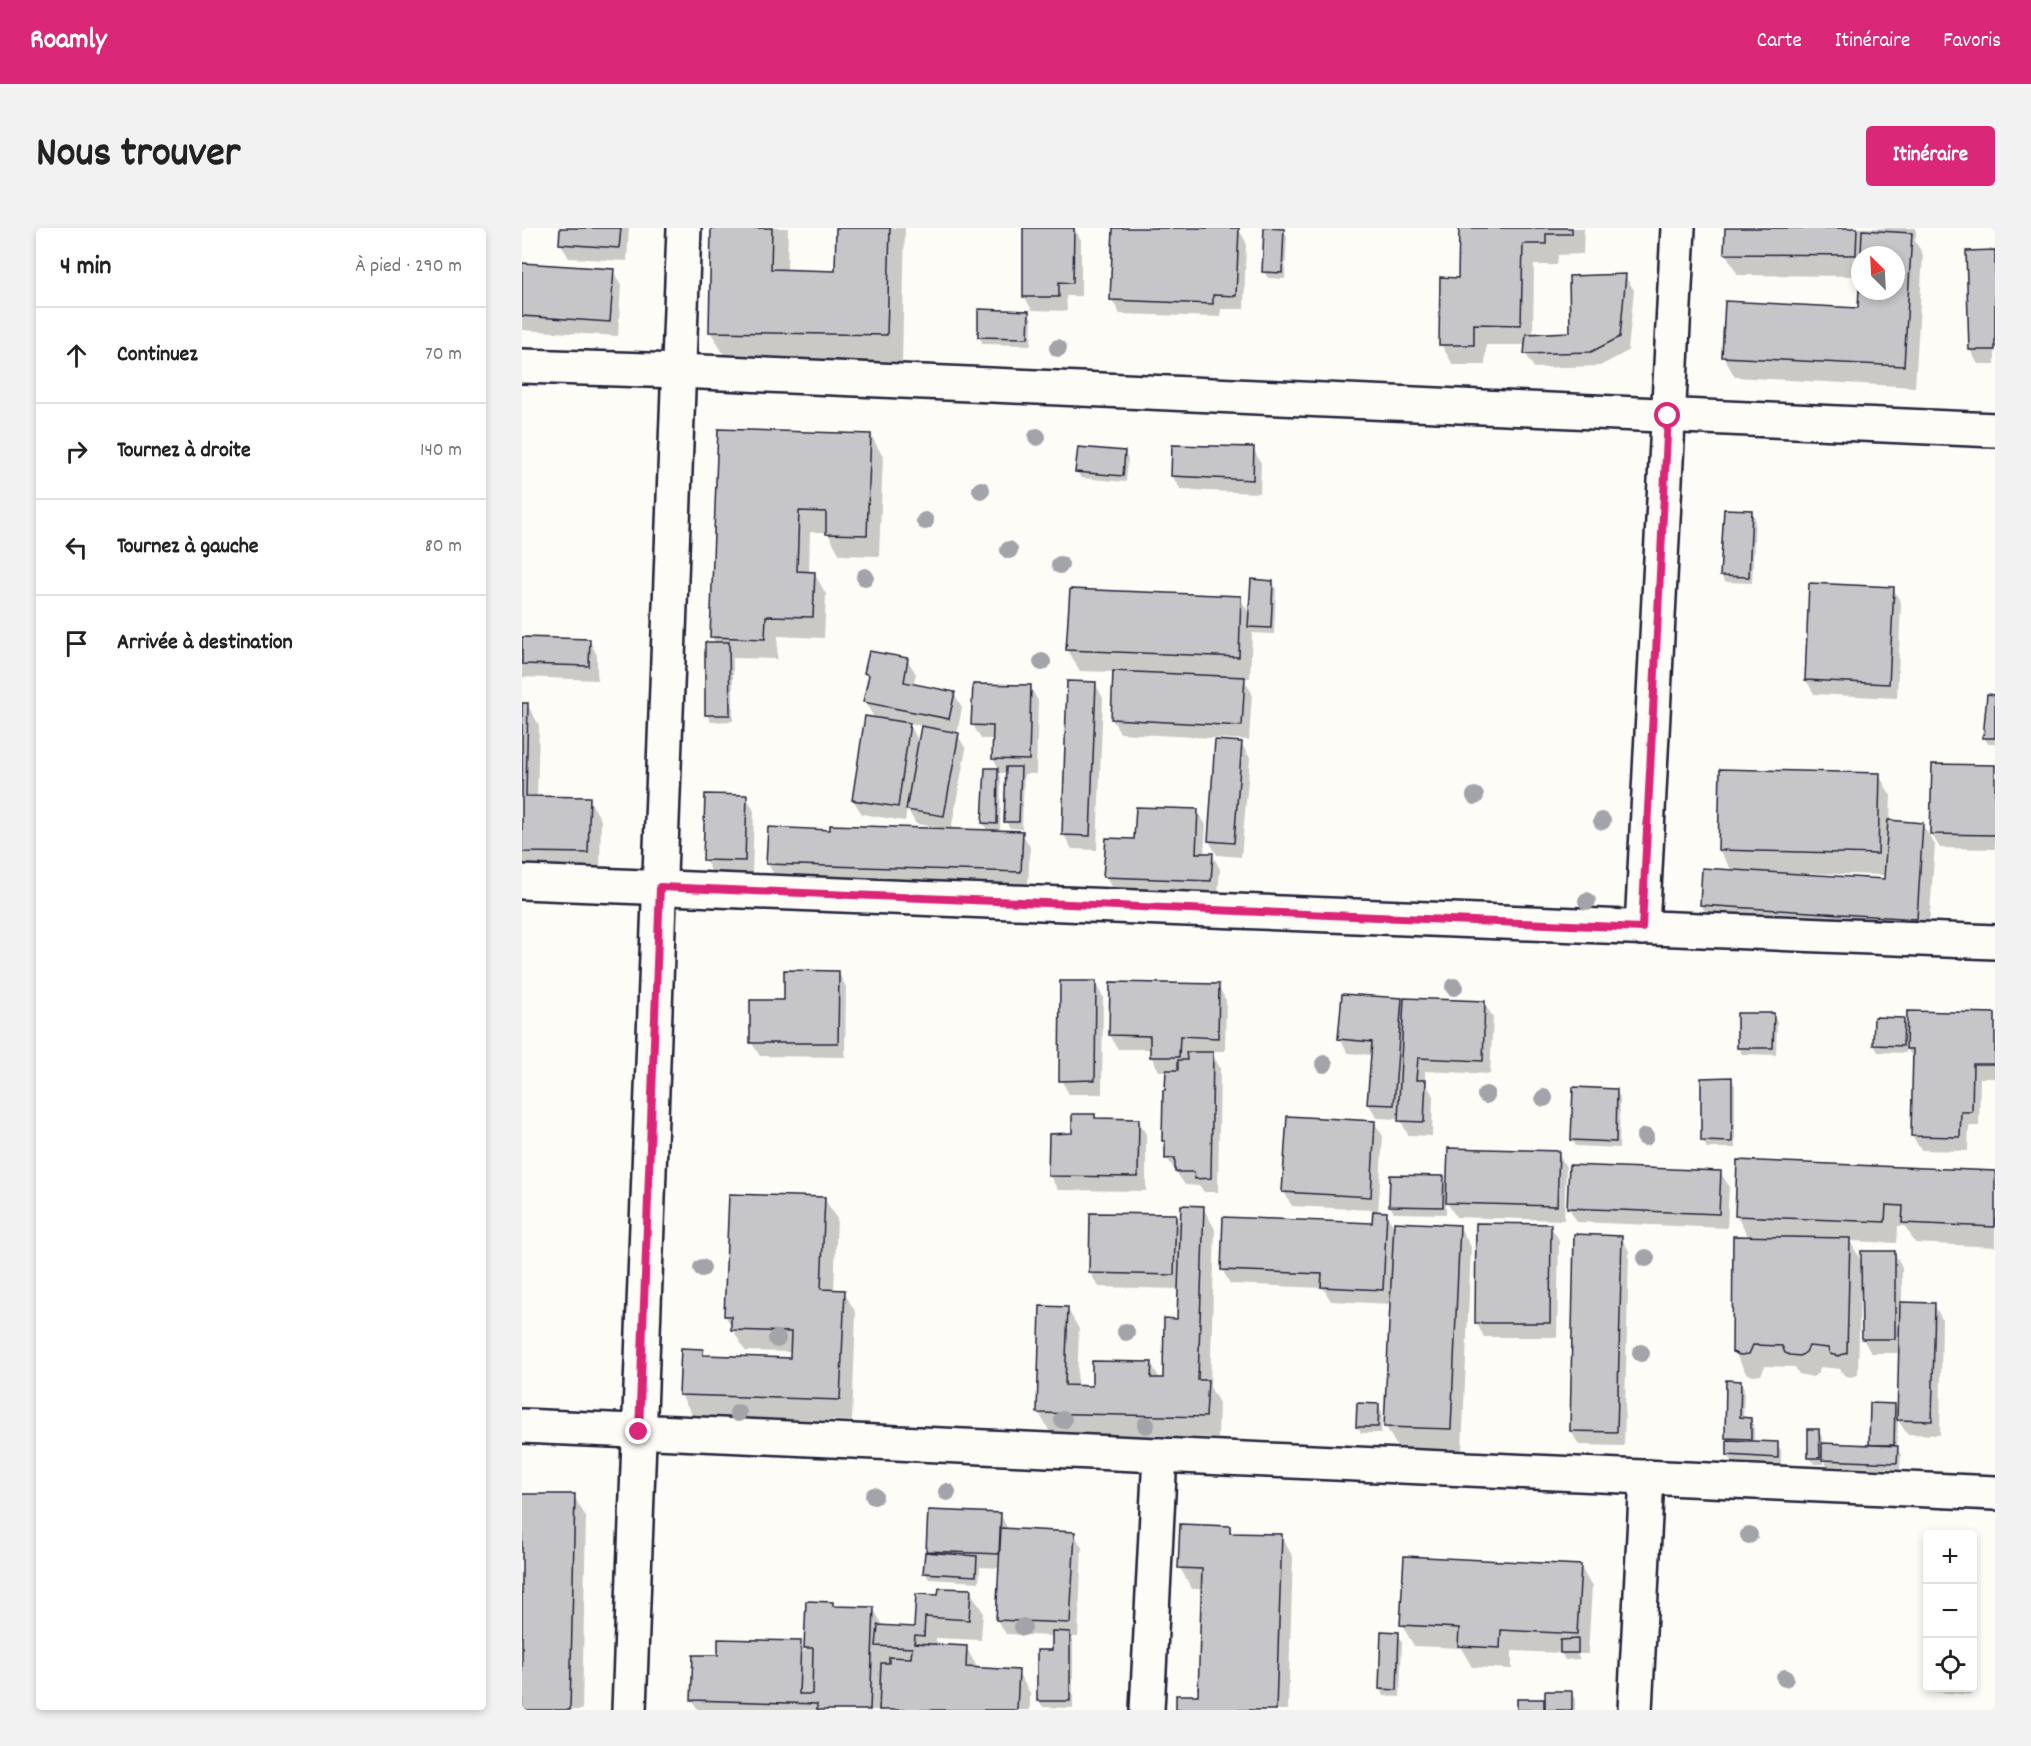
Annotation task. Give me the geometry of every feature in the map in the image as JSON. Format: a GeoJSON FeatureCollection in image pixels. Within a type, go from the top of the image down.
{"type":"FeatureCollection","features":[{"type":"Feature","properties":{"kind":"street"},"geometry":{"type":"LineString","coordinates":[[629,1710],[684,228]]}},
{"type":"Feature","properties":{"kind":"street"},"geometry":{"type":"LineString","coordinates":[[1642,928],[1678,228]]}},
{"type":"Feature","properties":{"kind":"street"},"geometry":{"type":"LineString","coordinates":[[522,366],[679,371],[1995,430]]}},
{"type":"Feature","properties":{"kind":"street"},"geometry":{"type":"LineString","coordinates":[[522,882],[1995,942]]}},
{"type":"Feature","properties":{"kind":"street"},"geometry":{"type":"LineString","coordinates":[[522,1426],[1995,1493]]}},
{"type":"Feature","properties":{"kind":"street"},"geometry":{"type":"LineString","coordinates":[[1147,1710],[1160,1455]]}},
{"type":"Feature","properties":{"kind":"street"},"geometry":{"type":"LineString","coordinates":[[1635,1710],[1647,1477]]}},
{"type":"Feature","properties":{"kind":"building"},"geometry":{"type":"Polygon","coordinates":[[[560,228],[621,228],[619,248],[559,244],[560,228]]]}},
{"type":"Feature","properties":{"kind":"building"},"geometry":{"type":"Polygon","coordinates":[[[711,228],[772,228],[771,269],[835,271],[836,228],[890,228],[887,335],[709,332],[711,228]]]}},
{"type":"Feature","properties":{"kind":"building"},"geometry":{"type":"Polygon","coordinates":[[[1023,228],[1074,228],[1073,283],[1059,282],[1059,297],[1023,297],[1023,228]]]}},
{"type":"Feature","properties":{"kind":"building"},"geometry":{"type":"Polygon","coordinates":[[[1113,228],[1239,228],[1236,296],[1213,295],[1213,304],[1110,300],[1113,228]]]}},
{"type":"Feature","properties":{"kind":"building"},"geometry":{"type":"Polygon","coordinates":[[[1264,228],[1284,229],[1282,273],[1262,272],[1264,228]]]}},
{"type":"Feature","properties":{"kind":"building"},"geometry":{"type":"Polygon","coordinates":[[[1459,228],[1572,228],[1572,234],[1546,234],[1546,244],[1523,244],[1521,325],[1474,324],[1474,345],[1439,345],[1440,277],[1458,278],[1459,228]]]}},
{"type":"Feature","properties":{"kind":"building"},"geometry":{"type":"Polygon","coordinates":[[[1725,228],[1857,228],[1856,246],[1851,246],[1851,255],[1724,254],[1725,228]]]}},
{"type":"Feature","properties":{"kind":"building"},"geometry":{"type":"Polygon","coordinates":[[[1862,230],[1912,233],[1904,366],[1722,357],[1725,301],[1858,308],[1858,300],[1905,300],[1905,246],[1861,246],[1862,230]]]}},
{"type":"Feature","properties":{"kind":"building"},"geometry":{"type":"Polygon","coordinates":[[[1995,250],[1995,350],[1969,350],[1966,251],[1995,250]]]}},
{"type":"Feature","properties":{"kind":"building"},"geometry":{"type":"Polygon","coordinates":[[[522,263],[614,269],[610,322],[522,316],[522,263]]]}},
{"type":"Feature","properties":{"kind":"building"},"geometry":{"type":"Polygon","coordinates":[[[1626,274],[1620,337],[1591,352],[1524,354],[1526,334],[1570,332],[1569,276],[1626,274]]]}},
{"type":"Feature","properties":{"kind":"building"},"geometry":{"type":"Polygon","coordinates":[[[978,309],[1029,311],[1028,338],[978,337],[978,309]]]}},
{"type":"Feature","properties":{"kind":"building"},"geometry":{"type":"Polygon","coordinates":[[[718,429],[871,434],[867,535],[826,534],[826,512],[799,511],[797,571],[815,572],[813,617],[766,616],[765,639],[710,637],[718,429]]]}},
{"type":"Feature","properties":{"kind":"building"},"geometry":{"type":"Polygon","coordinates":[[[1172,445],[1254,447],[1253,480],[1171,476],[1172,445]]]}},
{"type":"Feature","properties":{"kind":"building"},"geometry":{"type":"Polygon","coordinates":[[[1078,447],[1125,451],[1123,476],[1075,472],[1078,447]]]}},
{"type":"Feature","properties":{"kind":"building"},"geometry":{"type":"Polygon","coordinates":[[[1724,509],[1752,510],[1749,577],[1720,576],[1724,509]]]}},
{"type":"Feature","properties":{"kind":"building"},"geometry":{"type":"Polygon","coordinates":[[[1251,579],[1273,581],[1271,628],[1248,627],[1251,579]]]}},
{"type":"Feature","properties":{"kind":"building"},"geometry":{"type":"Polygon","coordinates":[[[1809,583],[1894,587],[1889,684],[1805,680],[1809,583]]]}},
{"type":"Feature","properties":{"kind":"building"},"geometry":{"type":"Polygon","coordinates":[[[1070,589],[1241,596],[1239,657],[1066,650],[1070,589]]]}},
{"type":"Feature","properties":{"kind":"building"},"geometry":{"type":"Polygon","coordinates":[[[522,637],[590,639],[589,666],[522,664],[522,637]]]}},
{"type":"Feature","properties":{"kind":"building"},"geometry":{"type":"Polygon","coordinates":[[[705,642],[729,642],[730,715],[705,715],[705,642]]]}},
{"type":"Feature","properties":{"kind":"building"},"geometry":{"type":"Polygon","coordinates":[[[869,651],[908,658],[904,682],[955,692],[949,719],[863,702],[869,675],[864,673],[869,651]]]}},
{"type":"Feature","properties":{"kind":"building"},"geometry":{"type":"Polygon","coordinates":[[[1113,671],[1245,677],[1242,726],[1111,719],[1113,671]]]}},
{"type":"Feature","properties":{"kind":"building"},"geometry":{"type":"Polygon","coordinates":[[[1067,681],[1096,682],[1090,836],[1062,835],[1067,681]]]}},
{"type":"Feature","properties":{"kind":"building"},"geometry":{"type":"Polygon","coordinates":[[[973,684],[1031,685],[1029,760],[992,759],[993,726],[971,725],[973,684]]]}},
{"type":"Feature","properties":{"kind":"building"},"geometry":{"type":"Polygon","coordinates":[[[1987,694],[1995,695],[1995,738],[1983,738],[1987,694]]]}},
{"type":"Feature","properties":{"kind":"building"},"geometry":{"type":"Polygon","coordinates":[[[522,703],[528,703],[526,796],[590,797],[588,853],[522,852],[522,703]]]}},
{"type":"Feature","properties":{"kind":"building"},"geometry":{"type":"Polygon","coordinates":[[[865,716],[910,723],[898,807],[852,800],[865,716]]]}},
{"type":"Feature","properties":{"kind":"building"},"geometry":{"type":"Polygon","coordinates":[[[921,726],[959,733],[944,816],[906,810],[921,726]]]}},
{"type":"Feature","properties":{"kind":"building"},"geometry":{"type":"Polygon","coordinates":[[[1215,740],[1242,742],[1234,843],[1208,841],[1215,740]]]}},
{"type":"Feature","properties":{"kind":"building"},"geometry":{"type":"Polygon","coordinates":[[[1932,764],[1995,765],[1995,835],[1930,834],[1932,764]]]}},
{"type":"Feature","properties":{"kind":"building"},"geometry":{"type":"Polygon","coordinates":[[[1006,767],[1021,767],[1019,822],[1004,822],[1006,767]]]}},
{"type":"Feature","properties":{"kind":"building"},"geometry":{"type":"Polygon","coordinates":[[[985,768],[998,768],[997,824],[982,823],[985,768]]]}},
{"type":"Feature","properties":{"kind":"building"},"geometry":{"type":"Polygon","coordinates":[[[1720,769],[1880,773],[1878,854],[1718,850],[1720,769]]]}},
{"type":"Feature","properties":{"kind":"building"},"geometry":{"type":"Polygon","coordinates":[[[705,794],[747,795],[745,861],[703,860],[705,794]]]}},
{"type":"Feature","properties":{"kind":"building"},"geometry":{"type":"Polygon","coordinates":[[[1136,807],[1198,809],[1196,853],[1213,853],[1211,881],[1103,877],[1106,838],[1134,839],[1136,807]]]}},
{"type":"Feature","properties":{"kind":"building"},"geometry":{"type":"Polygon","coordinates":[[[1888,820],[1923,823],[1917,919],[1700,905],[1702,868],[1884,879],[1888,820]]]}},
{"type":"Feature","properties":{"kind":"building"},"geometry":{"type":"Polygon","coordinates":[[[830,825],[1023,831],[1021,872],[766,864],[768,827],[830,830],[830,825]]]}},
{"type":"Feature","properties":{"kind":"building"},"geometry":{"type":"Polygon","coordinates":[[[784,970],[839,971],[838,1043],[750,1043],[750,1000],[784,1000],[784,970]]]}},
{"type":"Feature","properties":{"kind":"building"},"geometry":{"type":"Polygon","coordinates":[[[1060,981],[1096,981],[1095,1080],[1059,1081],[1060,981]]]}},
{"type":"Feature","properties":{"kind":"building"},"geometry":{"type":"Polygon","coordinates":[[[1110,982],[1219,984],[1218,1038],[1180,1036],[1179,1057],[1150,1057],[1150,1036],[1109,1035],[1110,982]]]}},
{"type":"Feature","properties":{"kind":"building"},"geometry":{"type":"Polygon","coordinates":[[[1342,994],[1402,998],[1394,1105],[1367,1104],[1372,1042],[1338,1039],[1342,994]]]}},
{"type":"Feature","properties":{"kind":"building"},"geometry":{"type":"Polygon","coordinates":[[[1404,998],[1485,1001],[1483,1061],[1418,1058],[1416,1080],[1426,1080],[1424,1122],[1398,1121],[1404,998]]]}},
{"type":"Feature","properties":{"kind":"building"},"geometry":{"type":"Polygon","coordinates":[[[1907,1011],[1995,1013],[1995,1064],[1973,1064],[1972,1112],[1961,1112],[1960,1137],[1911,1136],[1913,1049],[1906,1049],[1907,1011]]]}},
{"type":"Feature","properties":{"kind":"building"},"geometry":{"type":"Polygon","coordinates":[[[1737,1013],[1774,1013],[1773,1048],[1737,1048],[1737,1013]]]}},
{"type":"Feature","properties":{"kind":"building"},"geometry":{"type":"Polygon","coordinates":[[[1874,1017],[1904,1018],[1903,1046],[1873,1045],[1874,1017]]]}},
{"type":"Feature","properties":{"kind":"building"},"geometry":{"type":"Polygon","coordinates":[[[1186,1052],[1213,1052],[1211,1178],[1195,1179],[1194,1172],[1175,1172],[1175,1158],[1165,1159],[1165,1141],[1162,1141],[1163,1090],[1165,1090],[1166,1070],[1178,1070],[1178,1060],[1187,1060],[1186,1052]]]}},
{"type":"Feature","properties":{"kind":"building"},"geometry":{"type":"Polygon","coordinates":[[[1732,1077],[1732,1142],[1701,1141],[1701,1078],[1732,1077]]]}},
{"type":"Feature","properties":{"kind":"building"},"geometry":{"type":"Polygon","coordinates":[[[1573,1087],[1617,1089],[1616,1142],[1571,1140],[1573,1087]]]}},
{"type":"Feature","properties":{"kind":"building"},"geometry":{"type":"Polygon","coordinates":[[[1072,1114],[1095,1114],[1095,1118],[1139,1119],[1138,1177],[1048,1176],[1049,1134],[1072,1133],[1072,1114]]]}},
{"type":"Feature","properties":{"kind":"building"},"geometry":{"type":"Polygon","coordinates":[[[1287,1116],[1375,1121],[1371,1197],[1282,1192],[1287,1116]]]}},
{"type":"Feature","properties":{"kind":"building"},"geometry":{"type":"Polygon","coordinates":[[[1448,1148],[1559,1151],[1557,1206],[1446,1203],[1448,1148]]]}},
{"type":"Feature","properties":{"kind":"building"},"geometry":{"type":"Polygon","coordinates":[[[1737,1160],[1995,1171],[1995,1227],[1902,1223],[1903,1206],[1886,1205],[1885,1222],[1735,1216],[1737,1160]]]}},
{"type":"Feature","properties":{"kind":"building"},"geometry":{"type":"Polygon","coordinates":[[[1569,1165],[1721,1171],[1719,1214],[1567,1208],[1569,1165]]]}},
{"type":"Feature","properties":{"kind":"building"},"geometry":{"type":"Polygon","coordinates":[[[1390,1175],[1444,1176],[1443,1207],[1389,1206],[1390,1175]]]}},
{"type":"Feature","properties":{"kind":"building"},"geometry":{"type":"Polygon","coordinates":[[[729,1194],[825,1197],[821,1289],[845,1290],[840,1400],[679,1395],[681,1348],[703,1349],[703,1355],[790,1358],[791,1332],[731,1330],[731,1316],[724,1316],[729,1194]]]}},
{"type":"Feature","properties":{"kind":"building"},"geometry":{"type":"Polygon","coordinates":[[[1181,1205],[1204,1206],[1198,1380],[1208,1380],[1206,1417],[1037,1413],[1040,1306],[1068,1307],[1065,1385],[1092,1386],[1092,1361],[1152,1362],[1151,1378],[1163,1378],[1164,1318],[1177,1319],[1181,1205]]]}},
{"type":"Feature","properties":{"kind":"building"},"geometry":{"type":"Polygon","coordinates":[[[1373,1211],[1387,1212],[1383,1290],[1321,1287],[1322,1274],[1221,1270],[1223,1217],[1372,1223],[1373,1211]]]}},
{"type":"Feature","properties":{"kind":"building"},"geometry":{"type":"Polygon","coordinates":[[[1090,1213],[1176,1214],[1174,1275],[1089,1273],[1090,1213]]]}},
{"type":"Feature","properties":{"kind":"building"},"geometry":{"type":"Polygon","coordinates":[[[1394,1222],[1460,1225],[1451,1429],[1384,1427],[1394,1222]]]}},
{"type":"Feature","properties":{"kind":"building"},"geometry":{"type":"Polygon","coordinates":[[[1476,1223],[1551,1224],[1550,1323],[1475,1323],[1476,1223]]]}},
{"type":"Feature","properties":{"kind":"building"},"geometry":{"type":"Polygon","coordinates":[[[1574,1234],[1622,1236],[1617,1432],[1570,1431],[1574,1234]]]}},
{"type":"Feature","properties":{"kind":"building"},"geometry":{"type":"Polygon","coordinates":[[[1733,1236],[1850,1238],[1847,1353],[1838,1356],[1830,1354],[1828,1348],[1809,1346],[1800,1356],[1785,1353],[1782,1346],[1753,1345],[1749,1354],[1740,1355],[1732,1352],[1733,1236]]]}},
{"type":"Feature","properties":{"kind":"building"},"geometry":{"type":"Polygon","coordinates":[[[1861,1251],[1895,1251],[1895,1339],[1862,1339],[1861,1251]]]}},
{"type":"Feature","properties":{"kind":"building"},"geometry":{"type":"Polygon","coordinates":[[[1900,1302],[1935,1303],[1932,1421],[1897,1420],[1900,1302]]]}},
{"type":"Feature","properties":{"kind":"building"},"geometry":{"type":"Polygon","coordinates":[[[1726,1380],[1741,1381],[1740,1417],[1751,1418],[1751,1439],[1725,1438],[1726,1380]]]}},
{"type":"Feature","properties":{"kind":"building"},"geometry":{"type":"Polygon","coordinates":[[[1357,1403],[1379,1404],[1378,1427],[1356,1427],[1357,1403]]]}},
{"type":"Feature","properties":{"kind":"building"},"geometry":{"type":"Polygon","coordinates":[[[1870,1403],[1895,1404],[1894,1445],[1869,1445],[1870,1403]]]}},
{"type":"Feature","properties":{"kind":"building"},"geometry":{"type":"Polygon","coordinates":[[[1808,1429],[1819,1429],[1820,1458],[1808,1458],[1808,1429]]]}},
{"type":"Feature","properties":{"kind":"building"},"geometry":{"type":"Polygon","coordinates":[[[1727,1440],[1778,1442],[1778,1458],[1727,1455],[1727,1440]]]}},
{"type":"Feature","properties":{"kind":"building"},"geometry":{"type":"Polygon","coordinates":[[[1822,1443],[1898,1446],[1897,1463],[1822,1460],[1822,1443]]]}},
{"type":"Feature","properties":{"kind":"building"},"geometry":{"type":"Polygon","coordinates":[[[522,1494],[575,1494],[570,1710],[522,1710],[522,1494]]]}},
{"type":"Feature","properties":{"kind":"building"},"geometry":{"type":"Polygon","coordinates":[[[928,1510],[1001,1513],[999,1554],[926,1551],[928,1510]]]}},
{"type":"Feature","properties":{"kind":"building"},"geometry":{"type":"Polygon","coordinates":[[[1180,1524],[1230,1526],[1230,1533],[1282,1534],[1276,1710],[1176,1710],[1176,1695],[1198,1695],[1202,1569],[1178,1568],[1180,1524]]]}},
{"type":"Feature","properties":{"kind":"building"},"geometry":{"type":"Polygon","coordinates":[[[1001,1528],[1075,1532],[1070,1623],[996,1620],[1001,1528]]]}},
{"type":"Feature","properties":{"kind":"building"},"geometry":{"type":"Polygon","coordinates":[[[925,1552],[977,1556],[976,1576],[923,1573],[925,1552]]]}},
{"type":"Feature","properties":{"kind":"building"},"geometry":{"type":"Polygon","coordinates":[[[1404,1556],[1581,1565],[1577,1634],[1501,1630],[1500,1648],[1458,1646],[1459,1628],[1400,1625],[1404,1556]]]}},
{"type":"Feature","properties":{"kind":"building"},"geometry":{"type":"Polygon","coordinates":[[[939,1588],[971,1589],[969,1620],[925,1617],[924,1636],[915,1635],[914,1643],[967,1646],[966,1667],[1019,1670],[1017,1710],[879,1710],[881,1663],[889,1663],[889,1657],[911,1658],[912,1648],[876,1646],[878,1625],[914,1627],[916,1594],[938,1595],[939,1588]]]}},
{"type":"Feature","properties":{"kind":"building"},"geometry":{"type":"Polygon","coordinates":[[[806,1601],[833,1602],[833,1606],[874,1607],[870,1710],[817,1710],[817,1704],[691,1700],[693,1655],[718,1655],[718,1639],[801,1641],[799,1694],[812,1694],[813,1648],[804,1648],[806,1601]]]}},
{"type":"Feature","properties":{"kind":"building"},"geometry":{"type":"Polygon","coordinates":[[[1052,1631],[1070,1632],[1070,1701],[1037,1701],[1037,1650],[1052,1650],[1052,1631]]]}},
{"type":"Feature","properties":{"kind":"building"},"geometry":{"type":"Polygon","coordinates":[[[1381,1631],[1399,1632],[1397,1690],[1379,1689],[1381,1631]]]}},
{"type":"Feature","properties":{"kind":"building"},"geometry":{"type":"Polygon","coordinates":[[[1578,1639],[1578,1653],[1560,1653],[1560,1640],[1578,1639]]]}},
{"type":"Feature","properties":{"kind":"building"},"geometry":{"type":"Polygon","coordinates":[[[1545,1691],[1572,1691],[1572,1710],[1545,1710],[1545,1691]]]}},
{"type":"Feature","properties":{"kind":"building"},"geometry":{"type":"Polygon","coordinates":[[[1517,1699],[1544,1699],[1544,1710],[1517,1710],[1517,1699]]]}},
{"type":"Feature","properties":{"kind":"route"},"geometry":{"type":"LineString","coordinates":[[639,1432],[660,887],[1642,928],[1668,416]]}}]}
